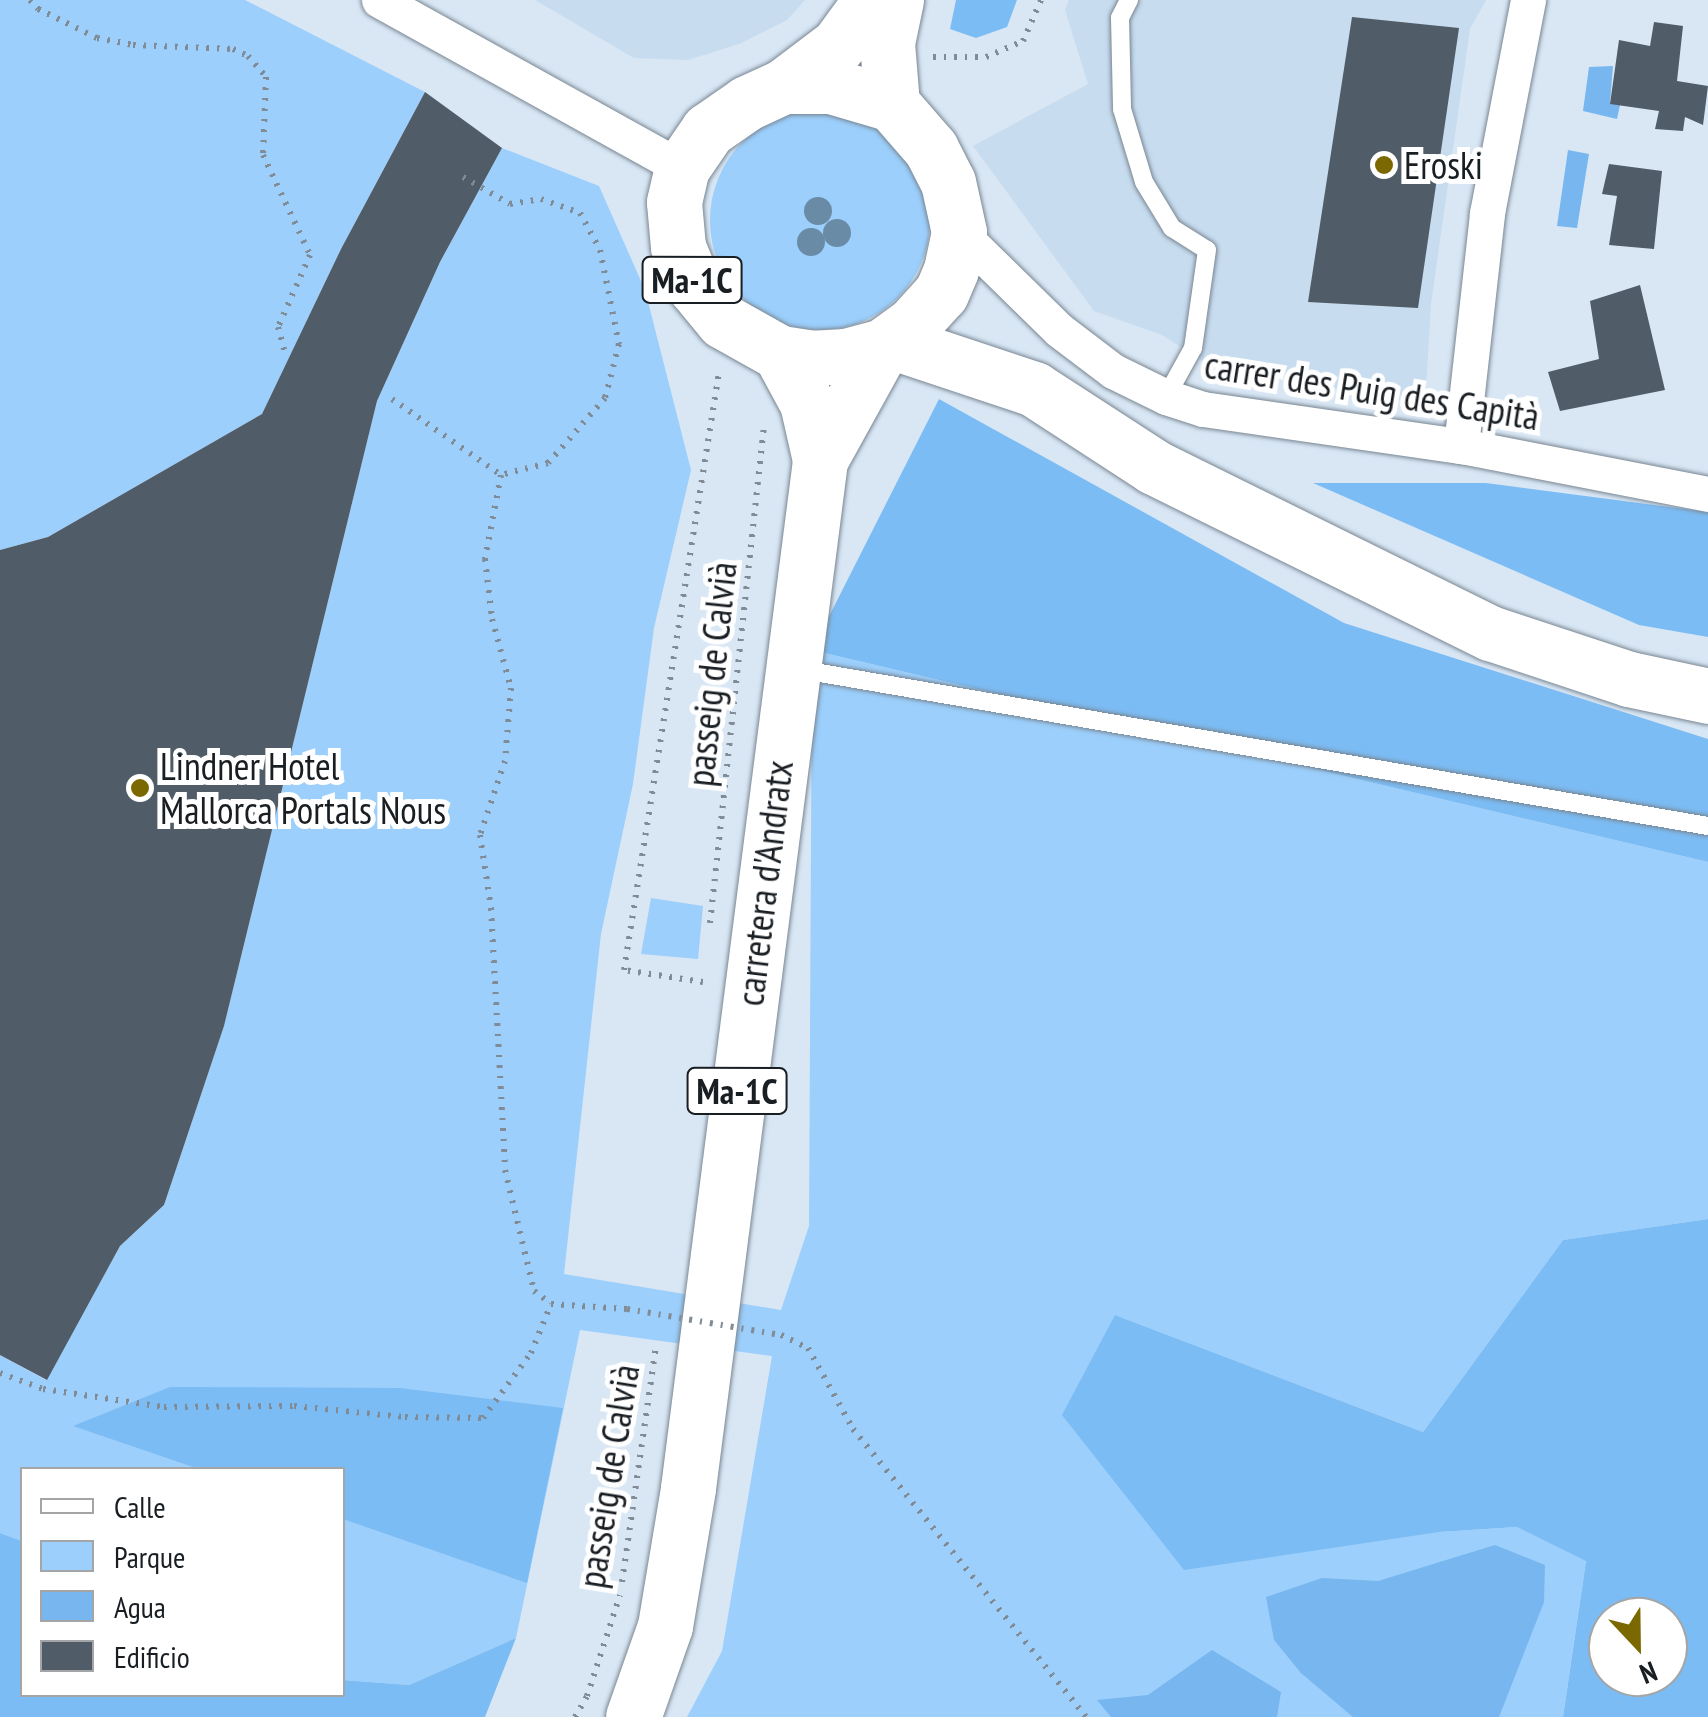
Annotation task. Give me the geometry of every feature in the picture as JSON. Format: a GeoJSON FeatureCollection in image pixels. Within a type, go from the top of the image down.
{"type":"FeatureCollection","features":[{"type":"Feature","properties":{"kind":"main road","name":"Ma-1C"},"geometry":{"type":"LineString","coordinates":[[784,86],[831,86],[892,104],[930,148],[948,182],[959,232],[941,292],[913,324],[887,343],[830,357],[780,354],[723,321],[694,286],[678,248],[674,202],[682,168],[708,130],[747,102],[784,86],[885,14]]}},
{"type":"Feature","properties":{"kind":"main road"},"geometry":{"type":"LineString","coordinates":[[885,14],[892,104]]}},
{"type":"Feature","properties":{"kind":"main road"},"geometry":{"type":"LineString","coordinates":[[941,292],[1034,389],[1154,467],[1490,633],[1629,679],[1708,696]]}},
{"type":"Feature","properties":{"kind":"main road"},"geometry":{"type":"LineString","coordinates":[[887,343],[1034,389]]}},
{"type":"Feature","properties":{"kind":"main road","name":"carretera d'Andratx"},"geometry":{"type":"LineString","coordinates":[[820,460],[887,343]]}},
{"type":"Feature","properties":{"kind":"main road","name":"carretera d'Andratx"},"geometry":{"type":"LineString","coordinates":[[632,1717],[666,1626],[688,1488],[820,460],[807,403],[780,354]]}},
{"type":"Feature","properties":{"kind":"street"},"geometry":{"type":"LineString","coordinates":[[379,0],[682,168]]}},
{"type":"Feature","properties":{"kind":"street"},"geometry":{"type":"LineString","coordinates":[[1462,446],[1487,213],[1528,0]]}},
{"type":"Feature","properties":{"kind":"street","name":"carrer des Puig des Capità"},"geometry":{"type":"LineString","coordinates":[[959,232],[1058,330],[1112,371],[1166,397],[1203,409],[1462,446],[1708,494]]}},
{"type":"Feature","properties":{"kind":"lane"},"geometry":{"type":"LineString","coordinates":[[1129,0],[1120,18],[1122,110],[1144,182],[1172,228],[1207,250],[1193,348],[1166,397]]}},
{"type":"Feature","properties":{"kind":"lane"},"geometry":{"type":"LineString","coordinates":[[791,668],[1708,826]]}},
{"type":"Feature","properties":{"kind":"path"},"geometry":{"type":"LineString","coordinates":[[30,0],[38,10],[97,38],[133,45],[233,48],[248,56],[266,77],[263,155],[310,255],[278,328],[285,353]]}},
{"type":"Feature","properties":{"kind":"path"},"geometry":{"type":"LineString","coordinates":[[885,14],[914,56],[986,58],[1023,41],[1041,0]]}},
{"type":"Feature","properties":{"kind":"path"},"geometry":{"type":"LineString","coordinates":[[392,399],[501,475],[548,464],[605,398],[620,344],[600,250],[580,213],[541,199],[510,204],[464,177]]}},
{"type":"Feature","properties":{"kind":"path"},"geometry":{"type":"LineString","coordinates":[[710,360],[732,381]]}},
{"type":"Feature","properties":{"kind":"path"},"geometry":{"type":"LineString","coordinates":[[703,982],[624,970],[720,372]]}},
{"type":"Feature","properties":{"kind":"path","name":"passeig de Calvià"},"geometry":{"type":"LineString","coordinates":[[708,943],[764,424]]}},
{"type":"Feature","properties":{"kind":"path"},"geometry":{"type":"LineString","coordinates":[[501,475],[486,560],[492,619],[511,688],[505,761],[480,835],[491,908],[505,1170],[534,1291],[551,1304],[627,1308],[782,1335],[808,1348],[853,1429],[1086,1717]]}},
{"type":"Feature","properties":{"kind":"path"},"geometry":{"type":"LineString","coordinates":[[701,1002],[706,962]]}},
{"type":"Feature","properties":{"kind":"path"},"geometry":{"type":"LineString","coordinates":[[0,1373],[43,1389],[164,1407],[294,1406],[406,1417],[483,1418],[531,1353],[551,1304]]}},
{"type":"Feature","properties":{"kind":"path","name":"passeig de Calvià"},"geometry":{"type":"LineString","coordinates":[[575,1717],[587,1696],[619,1598],[661,1309]]}},
{"type":"Feature","properties":{"kind":"shaded area"},"geometry":{"type":"Polygon","coordinates":[[[535,0],[805,0],[787,20],[739,44],[688,60],[634,58],[535,0]]]}},
{"type":"Feature","properties":{"kind":"shaded area"},"geometry":{"type":"Polygon","coordinates":[[[956,0],[1017,0],[1007,27],[976,38],[950,29],[956,0]]]}},
{"type":"Feature","properties":{"kind":"shaded area"},"geometry":{"type":"Polygon","coordinates":[[[1069,0],[1486,0],[1470,29],[1431,304],[1425,405],[1207,364],[1162,335],[1094,311],[973,146],[1088,84],[1065,10],[1069,0]]]}},
{"type":"Feature","properties":{"kind":"shaded area"},"geometry":{"type":"Polygon","coordinates":[[[939,399],[1344,623],[1708,739],[1708,862],[812,650],[939,399]]]}},
{"type":"Feature","properties":{"kind":"shaded area"},"geometry":{"type":"Polygon","coordinates":[[[1313,483],[1486,483],[1708,512],[1708,637],[1639,625],[1313,483]]]}},
{"type":"Feature","properties":{"kind":"shaded area"},"geometry":{"type":"Polygon","coordinates":[[[1708,1219],[1708,1717],[1563,1717],[1586,1561],[1517,1527],[1439,1532],[1184,1570],[1062,1415],[1115,1315],[1423,1432],[1563,1240],[1708,1219]]]}},
{"type":"Feature","properties":{"kind":"shaded area"},"geometry":{"type":"Polygon","coordinates":[[[170,1387],[400,1388],[563,1408],[527,1583],[345,1520],[345,1467],[193,1467],[73,1426],[170,1387]]]}},
{"type":"Feature","properties":{"kind":"shaded area"},"geometry":{"type":"Polygon","coordinates":[[[0,1533],[20,1540],[20,1697],[345,1697],[345,1680],[409,1685],[516,1638],[485,1717],[0,1717],[0,1533]]]}},
{"type":"Feature","properties":{"kind":"green space"},"geometry":{"type":"Polygon","coordinates":[[[0,0],[245,0],[425,92],[341,249],[262,414],[48,537],[0,550],[0,0]]]}},
{"type":"Feature","properties":{"kind":"green space"},"geometry":{"type":"Polygon","coordinates":[[[820,110],[862,118],[898,142],[922,178],[930,220],[922,262],[898,298],[862,322],[820,330],[778,322],[742,298],[718,262],[710,220],[718,178],[742,142],[778,118],[820,110]]]}},
{"type":"Feature","properties":{"kind":"green space"},"geometry":{"type":"Polygon","coordinates":[[[502,148],[599,186],[645,290],[691,470],[654,628],[633,784],[601,934],[564,1274],[781,1310],[809,1226],[812,650],[1708,862],[1708,1219],[1563,1240],[1423,1432],[1115,1315],[1439,1532],[1517,1527],[1586,1560],[1563,1717],[687,1717],[722,1651],[772,1356],[580,1330],[516,1638],[409,1685],[345,1680],[345,1467],[20,1467],[20,1540],[0,1533],[0,1355],[46,1380],[120,1246],[164,1205],[224,1026],[377,401],[440,262],[502,148]]]}},
{"type":"Feature","properties":{"kind":"green space"},"geometry":{"type":"Polygon","coordinates":[[[651,898],[703,906],[698,959],[641,954],[651,898]]]}},
{"type":"Feature","properties":{"kind":"water"},"geometry":{"type":"Polygon","coordinates":[[[1613,66],[1610,103],[1620,105],[1617,119],[1583,111],[1589,67],[1613,66]]]}},
{"type":"Feature","properties":{"kind":"water"},"geometry":{"type":"Polygon","coordinates":[[[1568,150],[1589,154],[1577,228],[1557,226],[1568,150]]]}},
{"type":"Feature","properties":{"kind":"water"},"geometry":{"type":"Polygon","coordinates":[[[1495,1545],[1545,1565],[1544,1602],[1499,1717],[1353,1717],[1301,1673],[1274,1640],[1266,1597],[1322,1578],[1378,1581],[1495,1545]]]}},
{"type":"Feature","properties":{"kind":"water"},"geometry":{"type":"Polygon","coordinates":[[[1212,1650],[1281,1692],[1277,1717],[1111,1717],[1097,1700],[1148,1695],[1212,1650]]]}},
{"type":"Feature","properties":{"kind":"building","name":"Eroski"},"geometry":{"type":"Polygon","coordinates":[[[1352,17],[1459,28],[1418,308],[1308,302],[1352,17]]]}},
{"type":"Feature","properties":{"kind":"building"},"geometry":{"type":"Polygon","coordinates":[[[1654,22],[1683,26],[1677,81],[1708,86],[1703,125],[1685,117],[1683,131],[1655,129],[1659,111],[1610,104],[1619,40],[1650,46],[1654,22]]]}},
{"type":"Feature","properties":{"kind":"building","name":"Lindner Hotel Mallorca Portals Nous"},"geometry":{"type":"Polygon","coordinates":[[[425,92],[502,148],[440,262],[377,401],[224,1026],[164,1205],[120,1246],[47,1380],[0,1355],[0,550],[48,537],[262,414],[341,249],[425,92]]]}},
{"type":"Feature","properties":{"kind":"building"},"geometry":{"type":"Polygon","coordinates":[[[1609,164],[1662,171],[1654,249],[1609,245],[1617,196],[1602,194],[1609,164]]]}},
{"type":"Feature","properties":{"kind":"building"},"geometry":{"type":"Polygon","coordinates":[[[1640,285],[1665,390],[1560,411],[1548,372],[1599,359],[1590,301],[1640,285]]]}},
{"type":"Feature","properties":{"kind":"place","name":"Eroski"},"geometry":{"type":"Point","coordinates":[1384,165]}},
{"type":"Feature","properties":{"kind":"place","name":"Lindner Hotel Mallorca Portals Nous"},"geometry":{"type":"Point","coordinates":[140,788]}}]}
